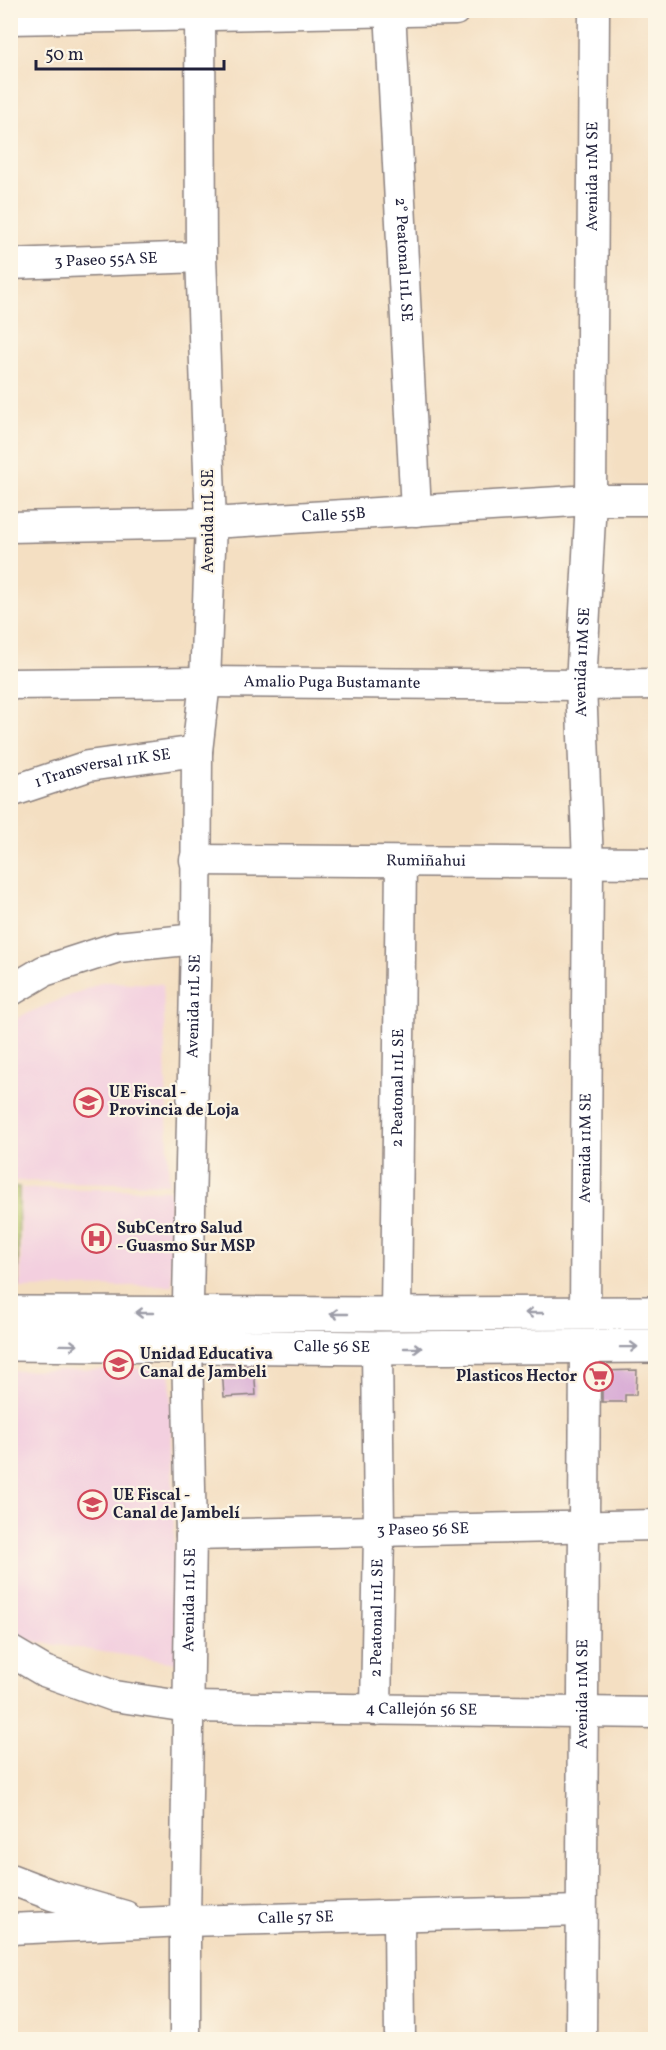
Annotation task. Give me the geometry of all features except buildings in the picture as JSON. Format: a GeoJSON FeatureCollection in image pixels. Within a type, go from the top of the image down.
{"type":"FeatureCollection","features":[{"type":"Feature","properties":{"kind":"main road","name":"Calle 56 SE"},"geometry":{"type":"LineString","coordinates":[[10,1313],[377,1348],[656,1346]]}},
{"type":"Feature","properties":{"kind":"main road","name":"Calle 56 SE"},"geometry":{"type":"LineString","coordinates":[[10,1344],[396,1314],[656,1313]]}},
{"type":"Feature","properties":{"kind":"street"},"geometry":{"type":"LineString","coordinates":[[10,19],[200,13],[454,10]]}},
{"type":"Feature","properties":{"kind":"street","name":"Avenida 11M SE"},"geometry":{"type":"LineString","coordinates":[[585,1313],[588,863],[581,685],[591,500],[594,10]]}},
{"type":"Feature","properties":{"kind":"street","name":"2° Peatonal 11L SE"},"geometry":{"type":"LineString","coordinates":[[390,12],[416,511]]}},
{"type":"Feature","properties":{"kind":"street","name":"Avenida 11L SE"},"geometry":{"type":"LineString","coordinates":[[185,2040],[184,1921],[191,1535],[187,1329],[196,939],[195,860],[197,751],[206,682],[211,523],[201,257],[200,13]]}},
{"type":"Feature","properties":{"kind":"street","name":"3 Paseo 55A SE"},"geometry":{"type":"LineString","coordinates":[[10,264],[201,257]]}},
{"type":"Feature","properties":{"kind":"street","name":"Calle 55B"},"geometry":{"type":"LineString","coordinates":[[10,527],[211,523],[591,500],[656,500]]}},
{"type":"Feature","properties":{"kind":"street","name":"Amalio Puga Bustamante"},"geometry":{"type":"LineString","coordinates":[[10,684],[206,682],[656,684]]}},
{"type":"Feature","properties":{"kind":"street","name":"1 Transversal 11K SE"},"geometry":{"type":"LineString","coordinates":[[10,792],[88,766],[197,751]]}},
{"type":"Feature","properties":{"kind":"street","name":"Rumiñahui"},"geometry":{"type":"LineString","coordinates":[[195,860],[656,863]]}},
{"type":"Feature","properties":{"kind":"street","name":"2 Peatonal 11L SE"},"geometry":{"type":"LineString","coordinates":[[396,1314],[401,862]]}},
{"type":"Feature","properties":{"kind":"street"},"geometry":{"type":"LineString","coordinates":[[10,991],[44,971],[118,947],[196,939]]}},
{"type":"Feature","properties":{"kind":"street","name":"2 Peatonal 11L SE"},"geometry":{"type":"LineString","coordinates":[[376,1710],[380,1531],[377,1348]]}},
{"type":"Feature","properties":{"kind":"street","name":"Avenida 11M SE"},"geometry":{"type":"LineString","coordinates":[[580,2040],[585,1348]]}},
{"type":"Feature","properties":{"kind":"street","name":"3 Paseo 56 SE"},"geometry":{"type":"LineString","coordinates":[[191,1535],[656,1526]]}},
{"type":"Feature","properties":{"kind":"street","name":"4 Callejón 56 SE"},"geometry":{"type":"LineString","coordinates":[[10,1651],[44,1671],[114,1696],[188,1707],[656,1713]]}},
{"type":"Feature","properties":{"kind":"street"},"geometry":{"type":"LineString","coordinates":[[10,1880],[52,1895],[149,1923]]}},
{"type":"Feature","properties":{"kind":"street","name":"Calle 57 SE"},"geometry":{"type":"LineString","coordinates":[[10,1929],[184,1921],[582,1911]]}},
{"type":"Feature","properties":{"kind":"street"},"geometry":{"type":"LineString","coordinates":[[399,1917],[400,2040]]}},
{"type":"Feature","properties":{"kind":"shaded area","name":"UE Fiscal - Provincia de Loja"},"geometry":{"type":"Polygon","coordinates":[[[103,982],[163,984],[169,1184],[11,1181],[11,1023],[23,1015],[103,982]]]}},
{"type":"Feature","properties":{"kind":"shaded area","name":"SubCentro Salud - Guasmo Sur MSP"},"geometry":{"type":"Polygon","coordinates":[[[21,1188],[170,1190],[172,1285],[21,1288],[21,1188]]]}},
{"type":"Feature","properties":{"kind":"shaded area","name":"UE Fiscal - Canal de Jambelí"},"geometry":{"type":"Polygon","coordinates":[[[170,1368],[177,1663],[11,1638],[10,1371],[170,1368]]]}},
{"type":"Feature","properties":{"kind":"green space"},"geometry":{"type":"Polygon","coordinates":[[[11,1187],[19,1187],[18,1287],[11,1287],[11,1187]]]}},
{"type":"Feature","properties":{"kind":"place","name":"UE Fiscal - Provincia de Loja"},"geometry":{"type":"Point","coordinates":[88,1102]}},
{"type":"Feature","properties":{"kind":"place","name":"SubCentro Salud - Guasmo Sur MSP"},"geometry":{"type":"Point","coordinates":[96,1238]}},
{"type":"Feature","properties":{"kind":"place","name":"Unidad Educativa Canal de Jambeli"},"geometry":{"type":"Point","coordinates":[119,1364]}},
{"type":"Feature","properties":{"kind":"place","name":"Plasticos Hector"},"geometry":{"type":"Point","coordinates":[598,1377]}},
{"type":"Feature","properties":{"kind":"place","name":"UE Fiscal - Canal de Jambelí"},"geometry":{"type":"Point","coordinates":[92,1505]}}]}
